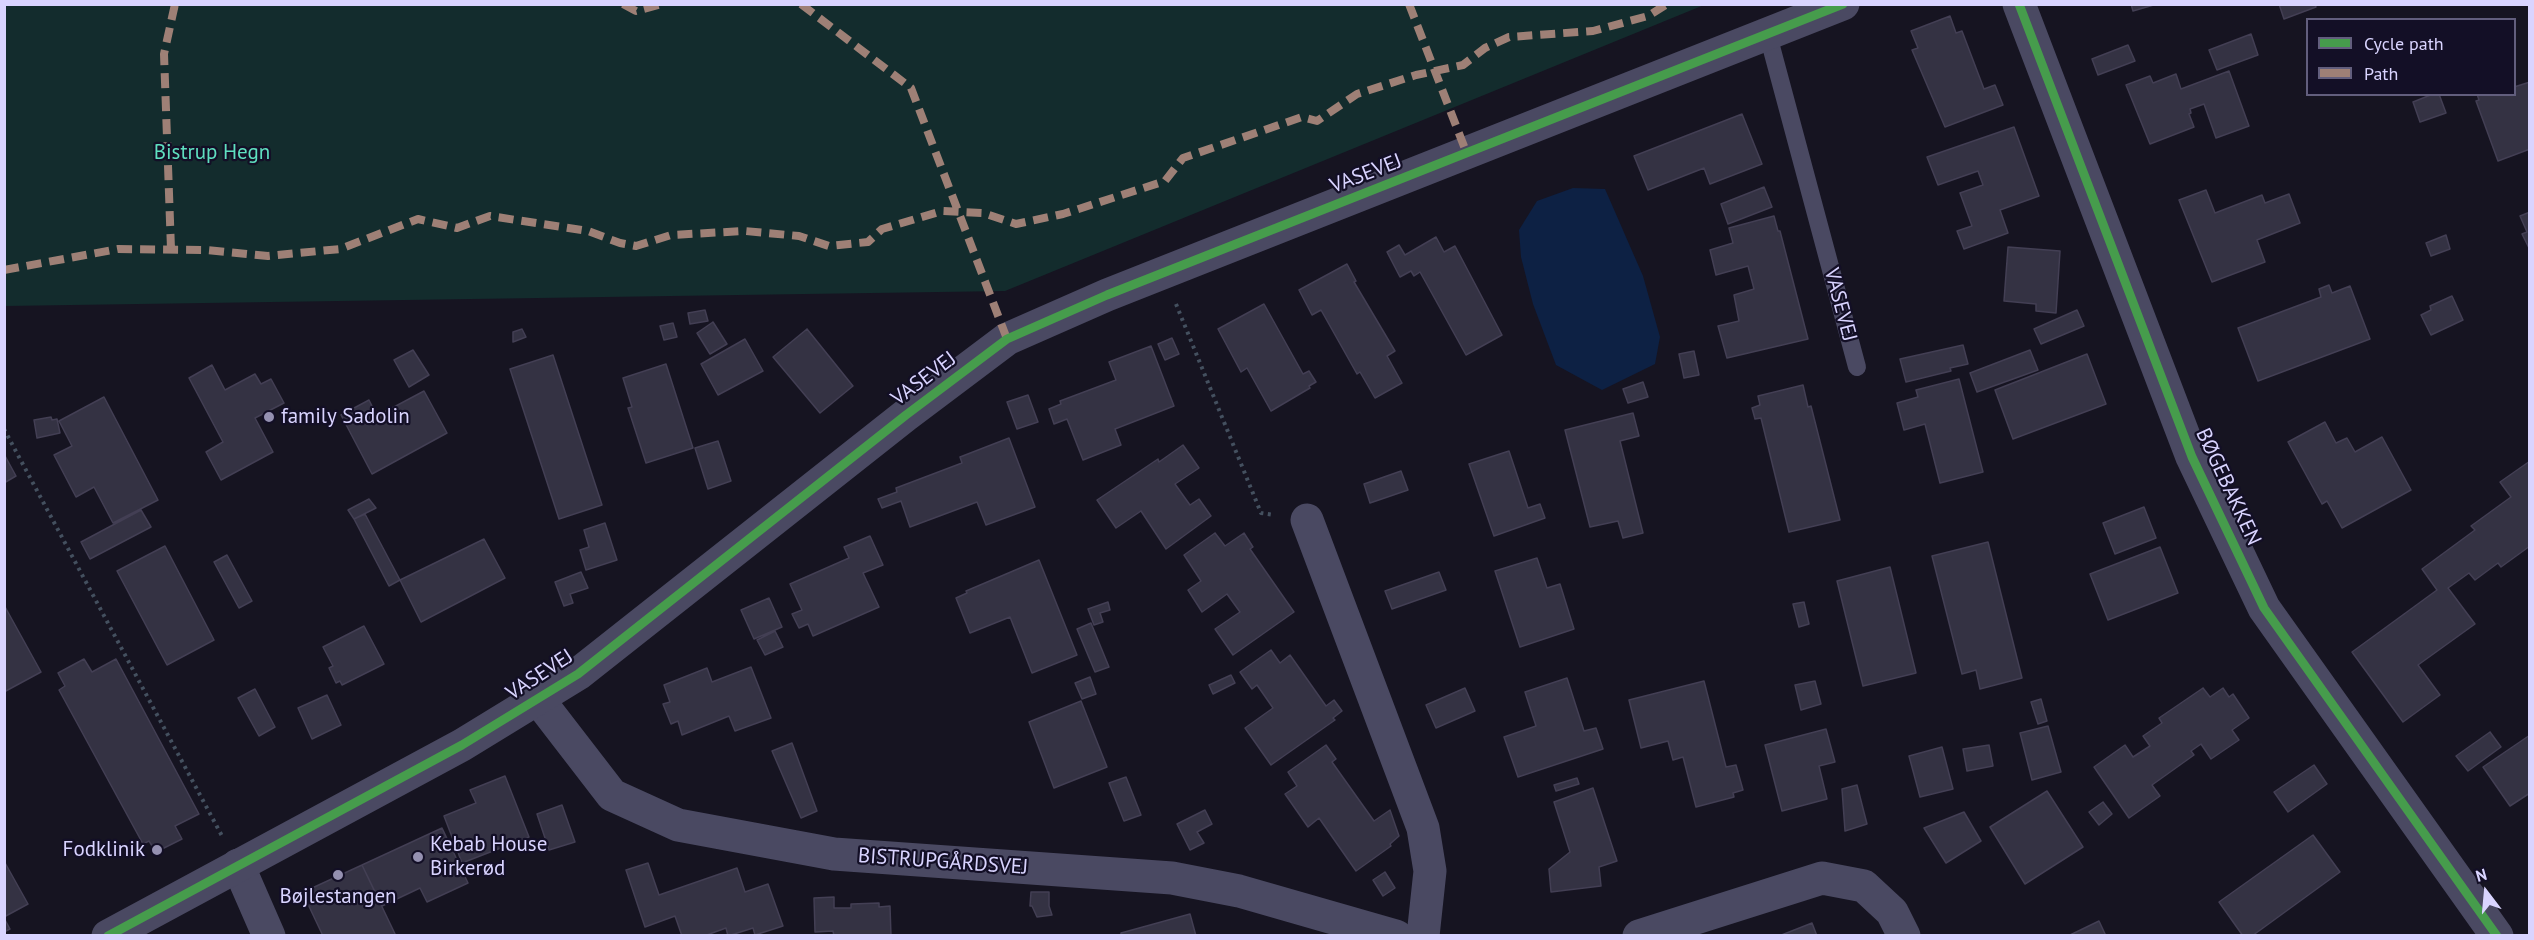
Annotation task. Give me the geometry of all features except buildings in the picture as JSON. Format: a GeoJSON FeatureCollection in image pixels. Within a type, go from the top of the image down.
{"type":"FeatureCollection","features":[{"type":"Feature","properties":{"kind":"street","name":"VASEVEJ"},"geometry":{"type":"LineString","coordinates":[[108,936],[462,745],[587,667],[1006,339],[1163,273],[1844,4]]}},
{"type":"Feature","properties":{"kind":"street","name":"BØGEBAKKEN"},"geometry":{"type":"LineString","coordinates":[[2019,4],[2192,457],[2264,608],[2497,936]]}},
{"type":"Feature","properties":{"kind":"street"},"geometry":{"type":"LineString","coordinates":[[1307,520],[1423,828],[1430,871],[1423,936]]}},
{"type":"Feature","properties":{"kind":"street","name":"BISTRUPGÅRDSVEJ"},"geometry":{"type":"LineString","coordinates":[[538,699],[612,795],[678,825],[834,854],[1172,878],[1239,891],[1396,936]]}},
{"type":"Feature","properties":{"kind":"street"},"geometry":{"type":"LineString","coordinates":[[238,865],[269,936]]}},
{"type":"Feature","properties":{"kind":"street"},"geometry":{"type":"LineString","coordinates":[[1639,936],[1822,878],[1864,886],[1892,912],[1904,936]]}},
{"type":"Feature","properties":{"kind":"lane","name":"VASEVEJ"},"geometry":{"type":"LineString","coordinates":[[1768,35],[1857,367]]}},
{"type":"Feature","properties":{"kind":"path"},"geometry":{"type":"LineString","coordinates":[[1163,273],[1262,513],[1307,520]]}},
{"type":"Feature","properties":{"kind":"path"},"geometry":{"type":"LineString","coordinates":[[4,429],[238,865]]}},
{"type":"Feature","properties":{"kind":"green space","name":"Bistrup Hegn"},"geometry":{"type":"Polygon","coordinates":[[[4,5],[1704,5],[1005,291],[5,306],[4,5]]]}},
{"type":"Feature","properties":{"kind":"water"},"geometry":{"type":"Polygon","coordinates":[[[1573,188],[1605,189],[1643,276],[1660,337],[1655,364],[1602,390],[1556,365],[1533,304],[1521,257],[1519,230],[1537,201],[1573,188]]]}},
{"type":"Feature","properties":{"kind":"marked path"},"geometry":{"type":"LineString","coordinates":[[171,249],[164,54],[175,4]]}},
{"type":"Feature","properties":{"kind":"marked path"},"geometry":{"type":"LineString","coordinates":[[623,4],[636,11],[662,4]]}},
{"type":"Feature","properties":{"kind":"marked path"},"geometry":{"type":"LineString","coordinates":[[801,4],[911,88],[1007,339]]}},
{"type":"Feature","properties":{"kind":"marked path"},"geometry":{"type":"LineString","coordinates":[[1409,4],[1467,154]]}},
{"type":"Feature","properties":{"kind":"marked path"},"geometry":{"type":"LineString","coordinates":[[4,270],[118,249],[207,250],[268,256],[340,249],[418,219],[457,228],[490,216],[588,231],[620,243],[636,246],[671,235],[745,231],[799,236],[829,246],[868,242],[882,229],[942,211],[983,213],[1016,224],[1063,214],[1165,181],[1183,158],[1302,117],[1317,121],[1357,94],[1416,75],[1463,65],[1485,48],[1509,37],[1593,31],[1648,16],[1667,4]]}},
{"type":"Feature","properties":{"kind":"cycle path"},"geometry":{"type":"LineString","coordinates":[[108,936],[462,745],[578,674],[906,415],[1007,339],[1107,295],[1843,4]]}},
{"type":"Feature","properties":{"kind":"cycle path"},"geometry":{"type":"LineString","coordinates":[[2019,4],[2192,457],[2264,608],[2497,936]]}},
{"type":"Feature","properties":{"kind":"place","name":"family Sadolin"},"geometry":{"type":"Point","coordinates":[269,417]}},
{"type":"Feature","properties":{"kind":"place","name":"Fodklinik"},"geometry":{"type":"Point","coordinates":[157,850]}},
{"type":"Feature","properties":{"kind":"place","name":"Kebab House Birkerød"},"geometry":{"type":"Point","coordinates":[418,857]}},
{"type":"Feature","properties":{"kind":"place","name":"Bøjlestangen"},"geometry":{"type":"Point","coordinates":[338,875]}}]}
